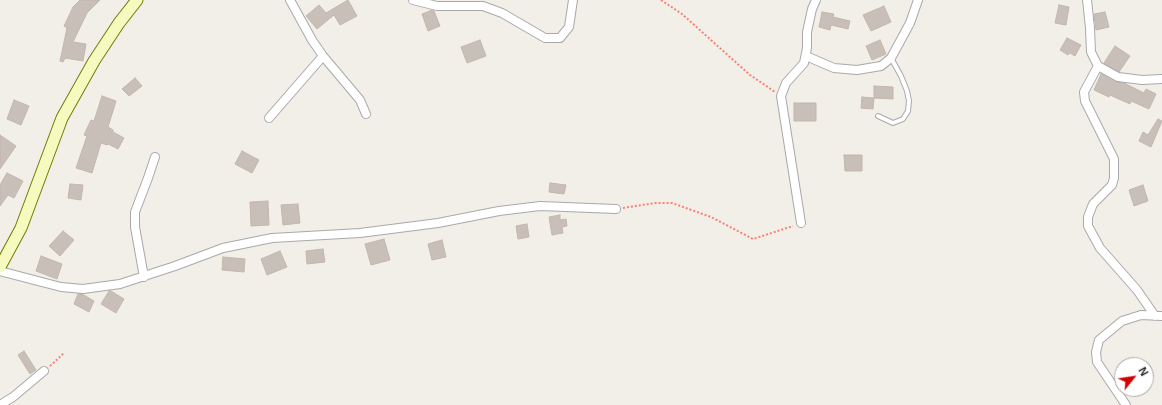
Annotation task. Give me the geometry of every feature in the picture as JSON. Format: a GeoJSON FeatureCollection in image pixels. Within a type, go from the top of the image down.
{"type":"FeatureCollection","features":[{"type":"Feature","properties":{"kind":"main road"},"geometry":{"type":"LineString","coordinates":[[1,266],[21,228],[62,118],[94,61],[119,23],[137,0]]}},
{"type":"Feature","properties":{"kind":"street"},"geometry":{"type":"LineString","coordinates":[[290,0],[312,40],[323,56],[360,100],[366,114]]}},
{"type":"Feature","properties":{"kind":"street"},"geometry":{"type":"LineString","coordinates":[[413,0],[437,6],[483,6],[502,13],[545,38],[560,38],[569,27],[573,0]]}},
{"type":"Feature","properties":{"kind":"street"},"geometry":{"type":"LineString","coordinates":[[801,224],[781,96],[786,84],[804,63],[806,56],[807,32],[812,9],[816,0]]}},
{"type":"Feature","properties":{"kind":"street"},"geometry":{"type":"LineString","coordinates":[[806,56],[834,68],[857,70],[881,66],[891,58],[910,23],[918,0]]}},
{"type":"Feature","properties":{"kind":"street"},"geometry":{"type":"LineString","coordinates":[[1087,0],[1091,52],[1098,66],[1118,77],[1142,80],[1162,79]]}},
{"type":"Feature","properties":{"kind":"street"},"geometry":{"type":"LineString","coordinates":[[269,118],[323,56]]}},
{"type":"Feature","properties":{"kind":"street"},"geometry":{"type":"LineString","coordinates":[[1098,66],[1084,92],[1085,101],[1114,159],[1114,178],[1112,185],[1093,204],[1088,217],[1088,226],[1100,248],[1158,316]]}},
{"type":"Feature","properties":{"kind":"street"},"geometry":{"type":"LineString","coordinates":[[144,276],[135,227],[135,212],[154,157]]}},
{"type":"Feature","properties":{"kind":"street"},"geometry":{"type":"LineString","coordinates":[[1,266],[61,287],[83,289],[120,284],[223,248],[272,238],[360,233],[438,223],[499,211],[540,206],[616,209]]}},
{"type":"Feature","properties":{"kind":"street"},"geometry":{"type":"LineString","coordinates":[[1126,405],[1097,362],[1096,352],[1099,340],[1122,321],[1141,315],[1158,316]]}},
{"type":"Feature","properties":{"kind":"street"},"geometry":{"type":"LineString","coordinates":[[0,405],[13,397],[44,371]]}},
{"type":"Feature","properties":{"kind":"lane"},"geometry":{"type":"LineString","coordinates":[[878,116],[893,123],[906,117],[908,111],[909,101],[907,91],[891,58]]}},
{"type":"Feature","properties":{"kind":"path"},"geometry":{"type":"LineString","coordinates":[[662,0],[682,14],[750,75],[781,96]]}},
{"type":"Feature","properties":{"kind":"path"},"geometry":{"type":"LineString","coordinates":[[616,209],[655,203],[672,203],[711,217],[753,239],[801,224]]}},
{"type":"Feature","properties":{"kind":"building"},"geometry":{"type":"Polygon","coordinates":[[[80,0],[100,0],[87,13],[73,42],[86,44],[83,61],[65,58],[63,62],[60,61],[67,28],[64,26],[73,7],[80,0]]]}},
{"type":"Feature","properties":{"kind":"building"},"geometry":{"type":"Polygon","coordinates":[[[348,0],[357,16],[340,25],[334,15],[317,29],[306,16],[319,5],[326,13],[348,0]]]}},
{"type":"Feature","properties":{"kind":"building"},"geometry":{"type":"Polygon","coordinates":[[[1059,5],[1069,7],[1066,25],[1055,23],[1059,5]]]}},
{"type":"Feature","properties":{"kind":"building"},"geometry":{"type":"Polygon","coordinates":[[[884,6],[891,22],[871,31],[863,15],[884,6]]]}},
{"type":"Feature","properties":{"kind":"building"},"geometry":{"type":"Polygon","coordinates":[[[432,10],[434,11],[440,26],[428,31],[422,14],[432,10]]]}},
{"type":"Feature","properties":{"kind":"building"},"geometry":{"type":"Polygon","coordinates":[[[822,12],[834,14],[833,17],[850,21],[848,29],[831,25],[830,30],[819,27],[822,12]]]}},
{"type":"Feature","properties":{"kind":"building"},"geometry":{"type":"Polygon","coordinates":[[[1105,12],[1109,27],[1096,30],[1094,14],[1105,12]]]}},
{"type":"Feature","properties":{"kind":"building"},"geometry":{"type":"Polygon","coordinates":[[[1067,38],[1081,45],[1075,56],[1070,53],[1068,55],[1060,50],[1067,38]]]}},
{"type":"Feature","properties":{"kind":"building"},"geometry":{"type":"Polygon","coordinates":[[[480,40],[486,56],[467,63],[461,47],[480,40]]]}},
{"type":"Feature","properties":{"kind":"building"},"geometry":{"type":"Polygon","coordinates":[[[880,40],[886,54],[872,60],[866,46],[880,40]]]}},
{"type":"Feature","properties":{"kind":"building"},"geometry":{"type":"Polygon","coordinates":[[[1115,46],[1130,56],[1119,72],[1104,63],[1115,46]]]}},
{"type":"Feature","properties":{"kind":"building"},"geometry":{"type":"Polygon","coordinates":[[[1101,74],[1115,82],[1124,83],[1144,93],[1146,89],[1156,94],[1149,109],[1131,101],[1130,104],[1110,95],[1109,97],[1094,90],[1101,74]]]}},
{"type":"Feature","properties":{"kind":"building"},"geometry":{"type":"Polygon","coordinates":[[[135,78],[142,86],[129,96],[122,89],[135,78]]]}},
{"type":"Feature","properties":{"kind":"building"},"geometry":{"type":"Polygon","coordinates":[[[874,86],[893,87],[893,99],[874,98],[874,86]]]}},
{"type":"Feature","properties":{"kind":"building"},"geometry":{"type":"Polygon","coordinates":[[[102,96],[116,101],[108,127],[113,130],[113,132],[124,138],[118,149],[108,144],[101,143],[92,173],[76,168],[87,136],[84,135],[91,120],[94,121],[102,96]]]}},
{"type":"Feature","properties":{"kind":"building"},"geometry":{"type":"Polygon","coordinates":[[[862,97],[874,98],[873,109],[861,108],[862,97]]]}},
{"type":"Feature","properties":{"kind":"building"},"geometry":{"type":"Polygon","coordinates":[[[14,100],[29,106],[21,125],[7,119],[14,100]]]}},
{"type":"Feature","properties":{"kind":"building"},"geometry":{"type":"Polygon","coordinates":[[[794,103],[816,103],[816,121],[794,121],[794,103]]]}},
{"type":"Feature","properties":{"kind":"building"},"geometry":{"type":"Polygon","coordinates":[[[1158,119],[1162,121],[1151,147],[1139,141],[1143,132],[1148,135],[1158,119]]]}},
{"type":"Feature","properties":{"kind":"building"},"geometry":{"type":"Polygon","coordinates":[[[0,135],[16,146],[0,169],[0,135]]]}},
{"type":"Feature","properties":{"kind":"building"},"geometry":{"type":"Polygon","coordinates":[[[242,151],[259,160],[252,173],[235,164],[242,151]]]}},
{"type":"Feature","properties":{"kind":"building"},"geometry":{"type":"Polygon","coordinates":[[[844,155],[862,155],[862,171],[845,171],[844,155]]]}},
{"type":"Feature","properties":{"kind":"building"},"geometry":{"type":"Polygon","coordinates":[[[7,173],[23,181],[14,198],[8,195],[0,206],[0,185],[7,173]]]}},
{"type":"Feature","properties":{"kind":"building"},"geometry":{"type":"Polygon","coordinates":[[[550,183],[566,185],[564,194],[549,192],[550,183]]]}},
{"type":"Feature","properties":{"kind":"building"},"geometry":{"type":"Polygon","coordinates":[[[70,184],[83,185],[81,200],[68,198],[70,184]]]}},
{"type":"Feature","properties":{"kind":"building"},"geometry":{"type":"Polygon","coordinates":[[[1143,185],[1148,201],[1134,206],[1129,190],[1143,185]]]}},
{"type":"Feature","properties":{"kind":"building"},"geometry":{"type":"Polygon","coordinates":[[[268,201],[269,225],[251,226],[250,202],[268,201]]]}},
{"type":"Feature","properties":{"kind":"building"},"geometry":{"type":"Polygon","coordinates":[[[298,204],[300,223],[283,225],[281,205],[298,204]]]}},
{"type":"Feature","properties":{"kind":"building"},"geometry":{"type":"Polygon","coordinates":[[[560,215],[560,220],[566,219],[567,226],[562,227],[563,233],[552,235],[549,217],[560,215]]]}},
{"type":"Feature","properties":{"kind":"building"},"geometry":{"type":"Polygon","coordinates":[[[527,224],[529,237],[518,239],[516,226],[527,224]]]}},
{"type":"Feature","properties":{"kind":"building"},"geometry":{"type":"Polygon","coordinates":[[[63,231],[74,240],[60,256],[49,246],[63,231]]]}},
{"type":"Feature","properties":{"kind":"building"},"geometry":{"type":"Polygon","coordinates":[[[384,239],[390,260],[371,265],[365,244],[384,239]]]}},
{"type":"Feature","properties":{"kind":"building"},"geometry":{"type":"Polygon","coordinates":[[[442,240],[446,257],[432,260],[428,244],[442,240]]]}},
{"type":"Feature","properties":{"kind":"building"},"geometry":{"type":"Polygon","coordinates":[[[323,249],[325,262],[307,264],[306,251],[323,249]]]}},
{"type":"Feature","properties":{"kind":"building"},"geometry":{"type":"Polygon","coordinates":[[[280,251],[287,267],[267,275],[261,259],[280,251]]]}},
{"type":"Feature","properties":{"kind":"building"},"geometry":{"type":"Polygon","coordinates":[[[41,256],[62,264],[57,279],[36,271],[41,256]]]}},
{"type":"Feature","properties":{"kind":"building"},"geometry":{"type":"Polygon","coordinates":[[[223,257],[245,259],[244,272],[222,270],[223,257]]]}},
{"type":"Feature","properties":{"kind":"building"},"geometry":{"type":"Polygon","coordinates":[[[109,291],[124,299],[116,313],[101,304],[109,291]]]}},
{"type":"Feature","properties":{"kind":"building"},"geometry":{"type":"Polygon","coordinates":[[[78,294],[82,294],[94,301],[89,312],[74,304],[78,294]]]}},
{"type":"Feature","properties":{"kind":"building"},"geometry":{"type":"Polygon","coordinates":[[[24,351],[36,370],[30,374],[18,355],[24,351]]]}}]}
